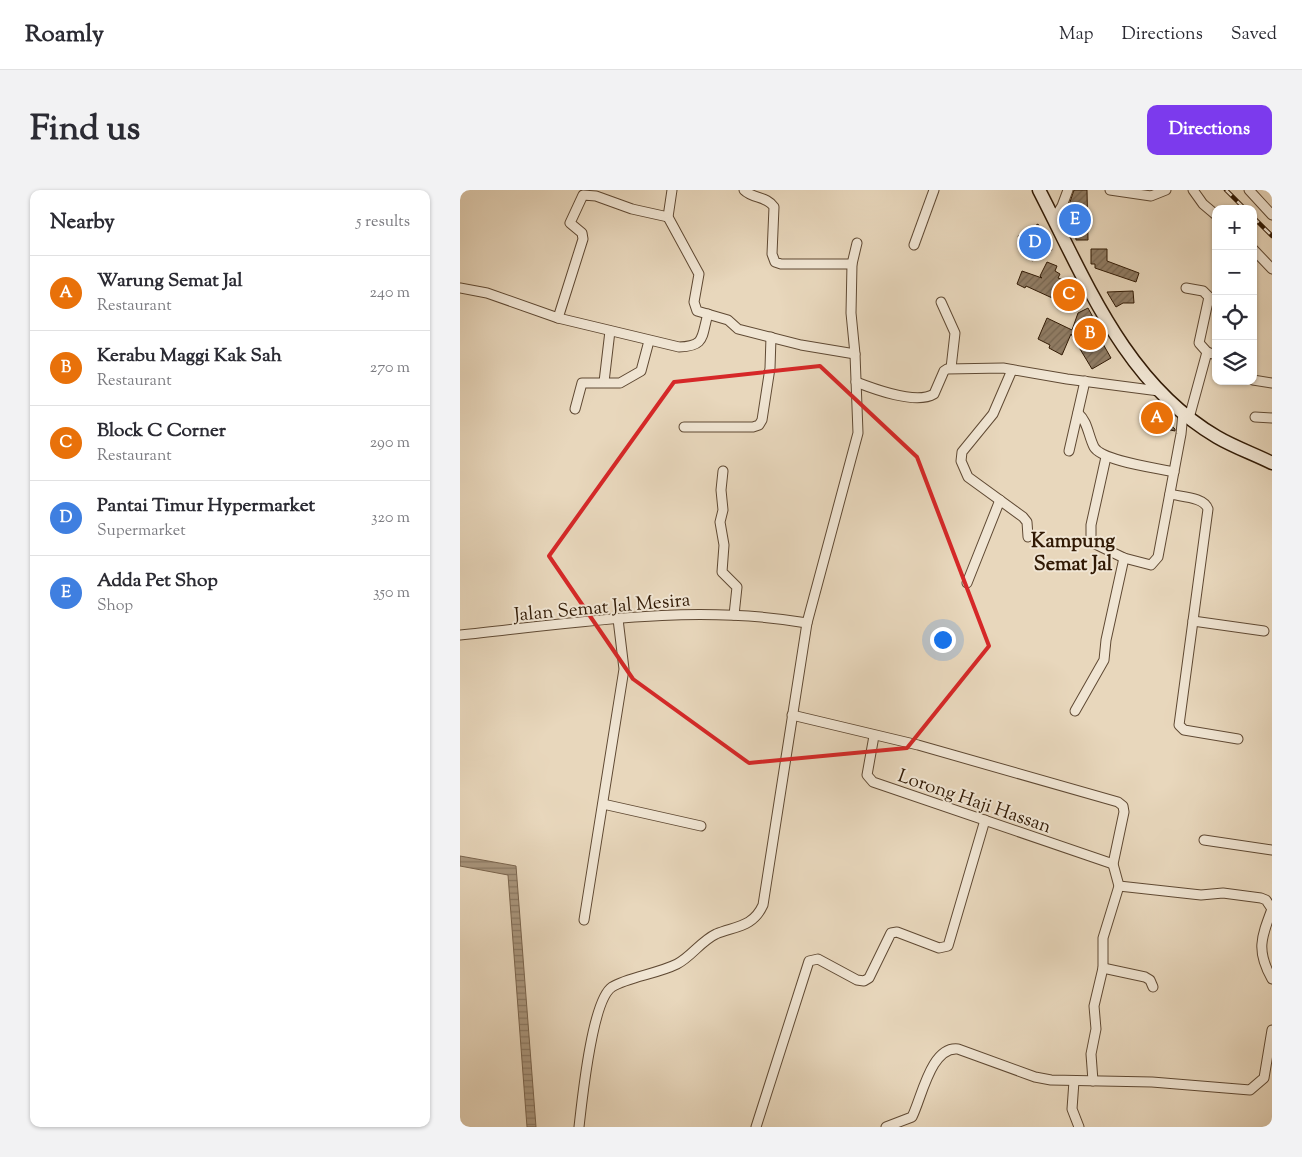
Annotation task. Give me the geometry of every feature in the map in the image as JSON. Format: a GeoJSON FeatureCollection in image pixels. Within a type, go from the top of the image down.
{"type":"FeatureCollection","features":[{"type":"Feature","properties":{"kind":"main road"},"geometry":{"type":"LineString","coordinates":[[1039,190],[1115,336],[1159,391],[1186,415],[1217,437],[1272,463]]}},
{"type":"Feature","properties":{"kind":"street"},"geometry":{"type":"LineString","coordinates":[[672,190],[668,217],[699,274],[694,302],[695,308],[728,320],[736,329],[855,354]]}},
{"type":"Feature","properties":{"kind":"street"},"geometry":{"type":"LineString","coordinates":[[744,190],[748,194],[771,202],[774,207],[772,254],[775,262],[781,264],[852,264]]}},
{"type":"Feature","properties":{"kind":"street"},"geometry":{"type":"LineString","coordinates":[[914,244],[934,190]]}},
{"type":"Feature","properties":{"kind":"street"},"geometry":{"type":"LineString","coordinates":[[1054,219],[1062,206],[1068,190]]}},
{"type":"Feature","properties":{"kind":"street"},"geometry":{"type":"LineString","coordinates":[[1110,190],[1151,196],[1166,190]]}},
{"type":"Feature","properties":{"kind":"street"},"geometry":{"type":"LineString","coordinates":[[1193,190],[1204,205],[1212,211]]}},
{"type":"Feature","properties":{"kind":"street"},"geometry":{"type":"LineString","coordinates":[[1252,192],[1272,215]]}},
{"type":"Feature","properties":{"kind":"street"},"geometry":{"type":"LineString","coordinates":[[558,318],[583,236],[571,226],[570,220],[583,195],[597,193],[632,209],[668,217]]}},
{"type":"Feature","properties":{"kind":"street"},"geometry":{"type":"LineString","coordinates":[[579,1127],[596,1018],[608,990],[678,963],[714,935],[749,923],[758,915],[763,905],[807,623],[858,433],[855,354],[851,313],[852,264],[857,243]]}},
{"type":"Feature","properties":{"kind":"street"},"geometry":{"type":"LineString","coordinates":[[1254,250],[1272,269]]}},
{"type":"Feature","properties":{"kind":"street"},"geometry":{"type":"LineString","coordinates":[[460,288],[487,292],[558,318],[679,347],[695,346],[700,340],[708,314]]}},
{"type":"Feature","properties":{"kind":"street"},"geometry":{"type":"LineString","coordinates":[[1106,457],[1091,525],[1090,540],[1095,546],[1147,565],[1156,561],[1186,415],[1211,353],[1199,343],[1212,300],[1203,291],[1186,288]]}},
{"type":"Feature","properties":{"kind":"street"},"geometry":{"type":"LineString","coordinates":[[941,302],[955,333],[950,368]]}},
{"type":"Feature","properties":{"kind":"street"},"geometry":{"type":"LineString","coordinates":[[604,382],[610,331]]}},
{"type":"Feature","properties":{"kind":"street"},"geometry":{"type":"LineString","coordinates":[[684,427],[753,427],[759,425],[770,368],[771,337]]}},
{"type":"Feature","properties":{"kind":"street"},"geometry":{"type":"LineString","coordinates":[[575,409],[582,384],[620,383],[641,371],[650,341]]}},
{"type":"Feature","properties":{"kind":"street"},"geometry":{"type":"LineString","coordinates":[[856,382],[902,396],[932,396],[944,371],[950,368],[1012,370],[1159,391]]}},
{"type":"Feature","properties":{"kind":"street"},"geometry":{"type":"LineString","coordinates":[[1012,370],[993,414],[962,452],[962,468],[968,477],[1027,522],[1028,538]]}},
{"type":"Feature","properties":{"kind":"street"},"geometry":{"type":"LineString","coordinates":[[1068,451],[1085,381]]}},
{"type":"Feature","properties":{"kind":"street"},"geometry":{"type":"LineString","coordinates":[[1257,381],[1272,383]]}},
{"type":"Feature","properties":{"kind":"street"},"geometry":{"type":"LineString","coordinates":[[1078,413],[1084,418],[1094,447],[1106,457],[1174,472]]}},
{"type":"Feature","properties":{"kind":"street"},"geometry":{"type":"LineString","coordinates":[[1256,417],[1272,418]]}},
{"type":"Feature","properties":{"kind":"street"},"geometry":{"type":"LineString","coordinates":[[723,471],[721,490],[723,510],[720,522],[724,544],[722,572],[737,587],[734,615]]}},
{"type":"Feature","properties":{"kind":"street"},"geometry":{"type":"LineString","coordinates":[[1170,494],[1201,501],[1208,510],[1180,712],[1180,728],[1238,739]]}},
{"type":"Feature","properties":{"kind":"street"},"geometry":{"type":"LineString","coordinates":[[967,583],[1000,500]]}},
{"type":"Feature","properties":{"kind":"street"},"geometry":{"type":"LineString","coordinates":[[1075,712],[1104,660],[1107,630],[1124,558]]}},
{"type":"Feature","properties":{"kind":"street","name":"Jalan Semat Jal Mesira"},"geometry":{"type":"LineString","coordinates":[[460,635],[667,614],[768,616],[807,623]]}},
{"type":"Feature","properties":{"kind":"street"},"geometry":{"type":"LineString","coordinates":[[584,920],[624,669],[618,618]]}},
{"type":"Feature","properties":{"kind":"street"},"geometry":{"type":"LineString","coordinates":[[1193,621],[1264,631]]}},
{"type":"Feature","properties":{"kind":"street"},"geometry":{"type":"LineString","coordinates":[[792,715],[918,745],[1118,802],[1123,806],[1124,812],[1113,864],[1120,886],[1103,938],[1103,968],[1094,1006],[1096,1024],[1091,1054],[1093,1081]]}},
{"type":"Feature","properties":{"kind":"street","name":"Lorong Haji Hassan"},"geometry":{"type":"LineString","coordinates":[[874,736],[867,772],[870,780],[1113,864]]}},
{"type":"Feature","properties":{"kind":"street"},"geometry":{"type":"LineString","coordinates":[[603,804],[701,826]]}},
{"type":"Feature","properties":{"kind":"street"},"geometry":{"type":"LineString","coordinates":[[756,1127],[809,961],[818,958],[857,980],[864,981],[869,978],[891,933],[897,932],[939,948],[948,946],[985,820]]}},
{"type":"Feature","properties":{"kind":"street"},"geometry":{"type":"LineString","coordinates":[[1204,840],[1272,850]]}},
{"type":"Feature","properties":{"kind":"street"},"geometry":{"type":"LineString","coordinates":[[1120,886],[1201,895],[1223,893],[1266,900],[1272,909],[1264,931],[1261,949],[1263,963],[1272,979]]}},
{"type":"Feature","properties":{"kind":"street"},"geometry":{"type":"LineString","coordinates":[[1103,968],[1145,977],[1151,982],[1152,987]]}},
{"type":"Feature","properties":{"kind":"street"},"geometry":{"type":"LineString","coordinates":[[886,1127],[911,1118],[935,1060],[949,1050],[958,1049],[1042,1079],[1152,1082],[1250,1090],[1264,1078],[1272,1032]]}},
{"type":"Feature","properties":{"kind":"street"},"geometry":{"type":"LineString","coordinates":[[1074,1081],[1072,1109],[1079,1127]]}},
{"type":"Feature","properties":{"kind":"highlighted area"},"geometry":{"type":"Polygon","coordinates":[[[820,366],[917,457],[989,646],[907,748],[749,763],[633,679],[549,556],[674,382],[820,366]]]}},
{"type":"Feature","properties":{"kind":"shaded area"},"geometry":{"type":"Polygon","coordinates":[[[460,856],[516,866],[536,1127],[527,1127],[508,875],[460,866],[460,856]]]}},
{"type":"Feature","properties":{"kind":"building"},"geometry":{"type":"Polygon","coordinates":[[[1074,190],[1087,190],[1088,240],[1076,240],[1075,228],[1072,228],[1072,214],[1066,214],[1074,190]]]}},
{"type":"Feature","properties":{"kind":"building"},"geometry":{"type":"Polygon","coordinates":[[[1038,224],[1052,250],[1032,261],[1018,236],[1038,224]]]}},
{"type":"Feature","properties":{"kind":"building"},"geometry":{"type":"Polygon","coordinates":[[[1091,249],[1107,249],[1107,261],[1139,273],[1136,282],[1095,268],[1095,264],[1091,264],[1091,249]]]}},
{"type":"Feature","properties":{"kind":"building"},"geometry":{"type":"Polygon","coordinates":[[[1047,262],[1057,266],[1055,271],[1060,274],[1058,278],[1079,286],[1068,309],[1059,305],[1061,302],[1026,286],[1025,288],[1017,284],[1022,271],[1042,278],[1040,276],[1047,262]]]}},
{"type":"Feature","properties":{"kind":"building"},"geometry":{"type":"Polygon","coordinates":[[[1133,291],[1134,303],[1123,303],[1116,307],[1107,292],[1133,291]]]}},
{"type":"Feature","properties":{"kind":"building"},"geometry":{"type":"Polygon","coordinates":[[[1088,308],[1094,319],[1090,321],[1111,358],[1092,369],[1071,334],[1062,355],[1049,348],[1050,345],[1038,339],[1047,318],[1072,330],[1078,313],[1088,308]]]}},
{"type":"Feature","properties":{"kind":"building"},"geometry":{"type":"Polygon","coordinates":[[[1155,411],[1175,429],[1175,431],[1147,425],[1155,411]]]}},
{"type":"Feature","properties":{"kind":"railway"},"geometry":{"type":"LineString","coordinates":[[1226,190],[1241,205]]}},
{"type":"Feature","properties":{"kind":"railway"},"geometry":{"type":"LineString","coordinates":[[1257,221],[1272,236]]}},
{"type":"Feature","properties":{"kind":"place","name":"Adda Pet Shop"},"geometry":{"type":"Point","coordinates":[1075,220]}},
{"type":"Feature","properties":{"kind":"place","name":"Pantai Timur Hypermarket"},"geometry":{"type":"Point","coordinates":[1035,243]}},
{"type":"Feature","properties":{"kind":"place","name":"Block C Corner"},"geometry":{"type":"Point","coordinates":[1069,295]}},
{"type":"Feature","properties":{"kind":"place","name":"Kerabu Maggi Kak Sah"},"geometry":{"type":"Point","coordinates":[1090,334]}},
{"type":"Feature","properties":{"kind":"place","name":"Warung Semat Jal"},"geometry":{"type":"Point","coordinates":[1157,418]}},
{"type":"Feature","properties":{"kind":"district","name":"Kampung Semat Jal"},"geometry":{"type":"Point","coordinates":[1073,552]}}]}
